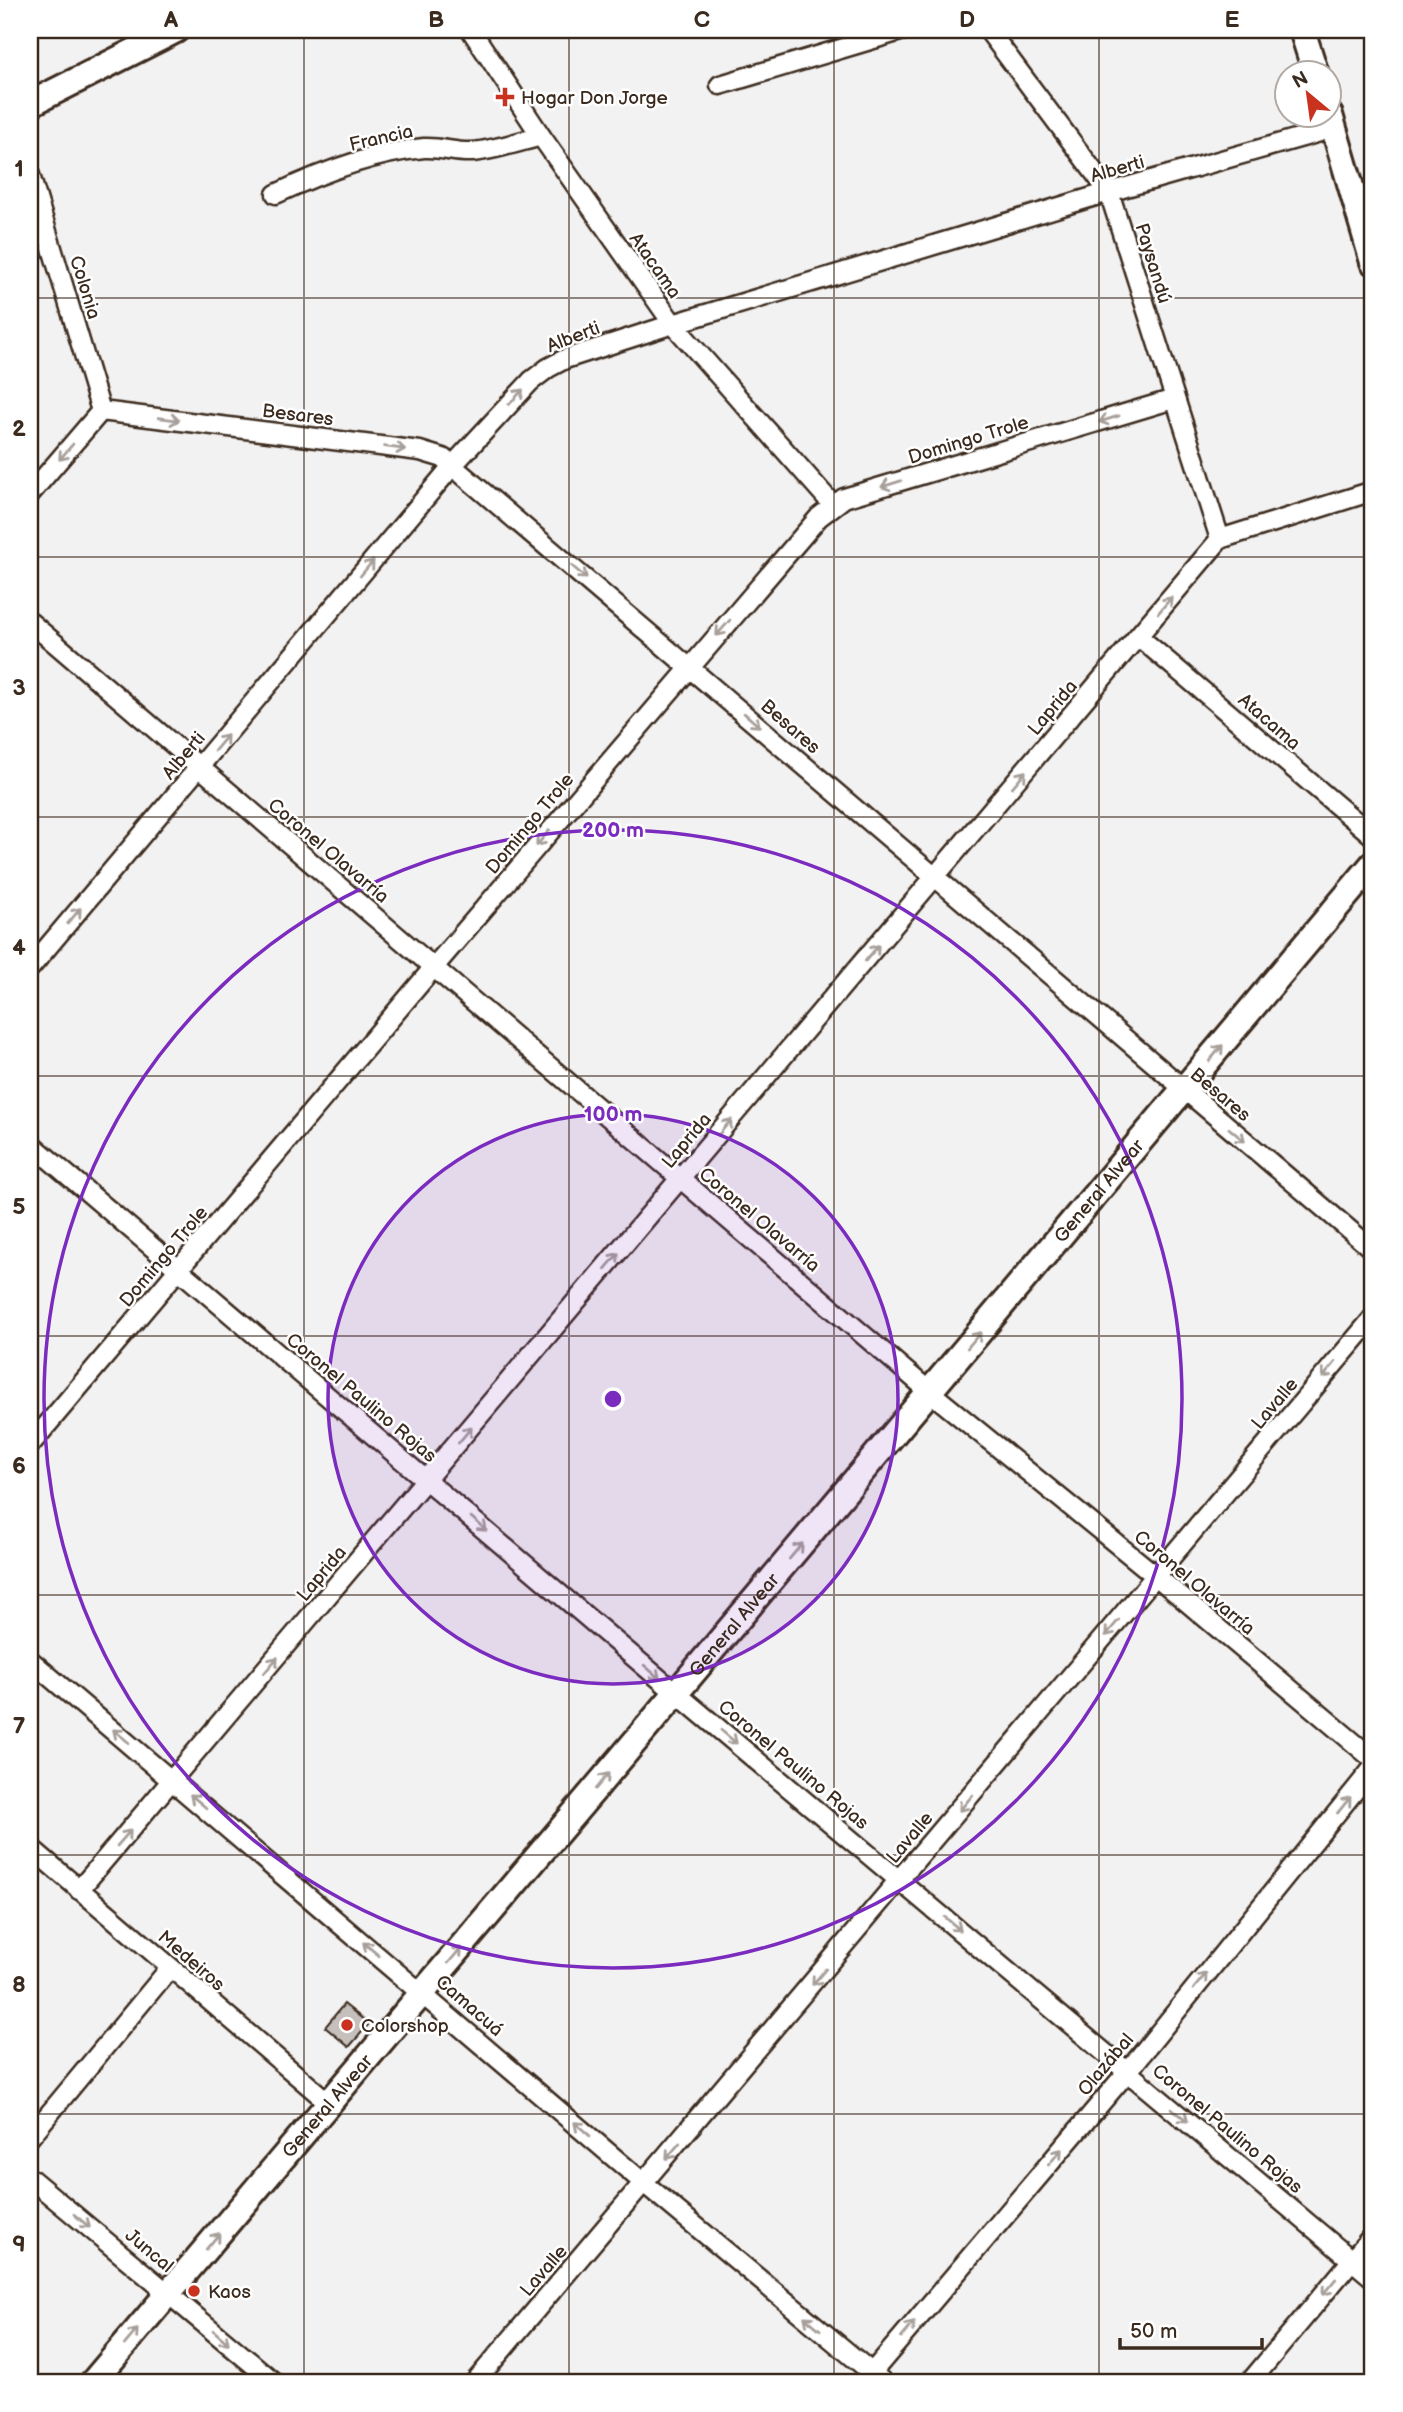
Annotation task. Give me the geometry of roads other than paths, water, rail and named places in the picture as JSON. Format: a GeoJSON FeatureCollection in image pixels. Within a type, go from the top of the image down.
{"type":"FeatureCollection","features":[{"type":"Feature","properties":{"kind":"street"},"geometry":{"type":"LineString","coordinates":[[30,104],[176,30]]}},
{"type":"Feature","properties":{"kind":"street","name":"Atacama"},"geometry":{"type":"LineString","coordinates":[[471,30],[541,136],[673,324],[833,505]]}},
{"type":"Feature","properties":{"kind":"street"},"geometry":{"type":"LineString","coordinates":[[720,86],[904,30]]}},
{"type":"Feature","properties":{"kind":"street","name":"Paysandú"},"geometry":{"type":"LineString","coordinates":[[988,30],[1109,192],[1220,539]]}},
{"type":"Feature","properties":{"kind":"street"},"geometry":{"type":"LineString","coordinates":[[1302,30],[1312,60]]}},
{"type":"Feature","properties":{"kind":"street","name":"Alberti"},"geometry":{"type":"LineString","coordinates":[[30,968],[453,465],[531,381],[548,368],[565,359],[673,324],[1304,130]]}},
{"type":"Feature","properties":{"kind":"street"},"geometry":{"type":"LineString","coordinates":[[1335,130],[1368,230],[1373,262]]}},
{"type":"Feature","properties":{"kind":"street","name":"Francia"},"geometry":{"type":"LineString","coordinates":[[276,194],[325,171],[405,151],[437,147],[469,152],[541,136]]}},
{"type":"Feature","properties":{"kind":"street","name":"Colonia"},"geometry":{"type":"LineString","coordinates":[[30,175],[102,411]]}},
{"type":"Feature","properties":{"kind":"street","name":"Domingo Trole"},"geometry":{"type":"LineString","coordinates":[[30,1445],[819,517],[844,498],[1174,399]]}},
{"type":"Feature","properties":{"kind":"street"},"geometry":{"type":"LineString","coordinates":[[30,494],[102,411]]}},
{"type":"Feature","properties":{"kind":"street","name":"Besares"},"geometry":{"type":"LineString","coordinates":[[102,411],[419,451],[435,454],[453,465],[1373,1250]]}},
{"type":"Feature","properties":{"kind":"street"},"geometry":{"type":"LineString","coordinates":[[1220,539],[1373,491]]}},
{"type":"Feature","properties":{"kind":"street","name":"Laprida"},"geometry":{"type":"LineString","coordinates":[[79,1890],[1220,539]]}},
{"type":"Feature","properties":{"kind":"street","name":"Coronel Olavarría"},"geometry":{"type":"LineString","coordinates":[[30,622],[930,1392],[1156,1576],[1373,1759]]}},
{"type":"Feature","properties":{"kind":"street","name":"Atacama"},"geometry":{"type":"LineString","coordinates":[[1139,637],[1373,836]]}},
{"type":"Feature","properties":{"kind":"street","name":"General Alvear"},"geometry":{"type":"LineString","coordinates":[[93,2382],[677,1693],[1373,864]]}},
{"type":"Feature","properties":{"kind":"street","name":"Coronel Paulino Rojas"},"geometry":{"type":"LineString","coordinates":[[30,1143],[677,1693],[1373,2278]]}},
{"type":"Feature","properties":{"kind":"street","name":"Lavalle"},"geometry":{"type":"LineString","coordinates":[[475,2382],[1373,1318]]}},
{"type":"Feature","properties":{"kind":"street","name":"Camacuá"},"geometry":{"type":"LineString","coordinates":[[30,1660],[174,1780],[873,2379]]}},
{"type":"Feature","properties":{"kind":"street","name":"Olazábal"},"geometry":{"type":"LineString","coordinates":[[873,2379],[1128,2071],[1373,1768]]}},
{"type":"Feature","properties":{"kind":"street","name":"Medeiros"},"geometry":{"type":"LineString","coordinates":[[30,1847],[329,2103]]}},
{"type":"Feature","properties":{"kind":"street"},"geometry":{"type":"LineString","coordinates":[[30,2137],[170,1968]]}},
{"type":"Feature","properties":{"kind":"street","name":"Juncal"},"geometry":{"type":"LineString","coordinates":[[30,2178],[274,2382]]}},
{"type":"Feature","properties":{"kind":"street"},"geometry":{"type":"LineString","coordinates":[[1250,2382],[1373,2235]]}},
{"type":"Feature","properties":{"kind":"place","name":"Hogar Don Jorge"},"geometry":{"type":"Point","coordinates":[505,97]}},
{"type":"Feature","properties":{"kind":"place","name":"Colorshop"},"geometry":{"type":"Point","coordinates":[347,2025]}},
{"type":"Feature","properties":{"kind":"place","name":"Kaos"},"geometry":{"type":"Point","coordinates":[194,2291]}}]}
